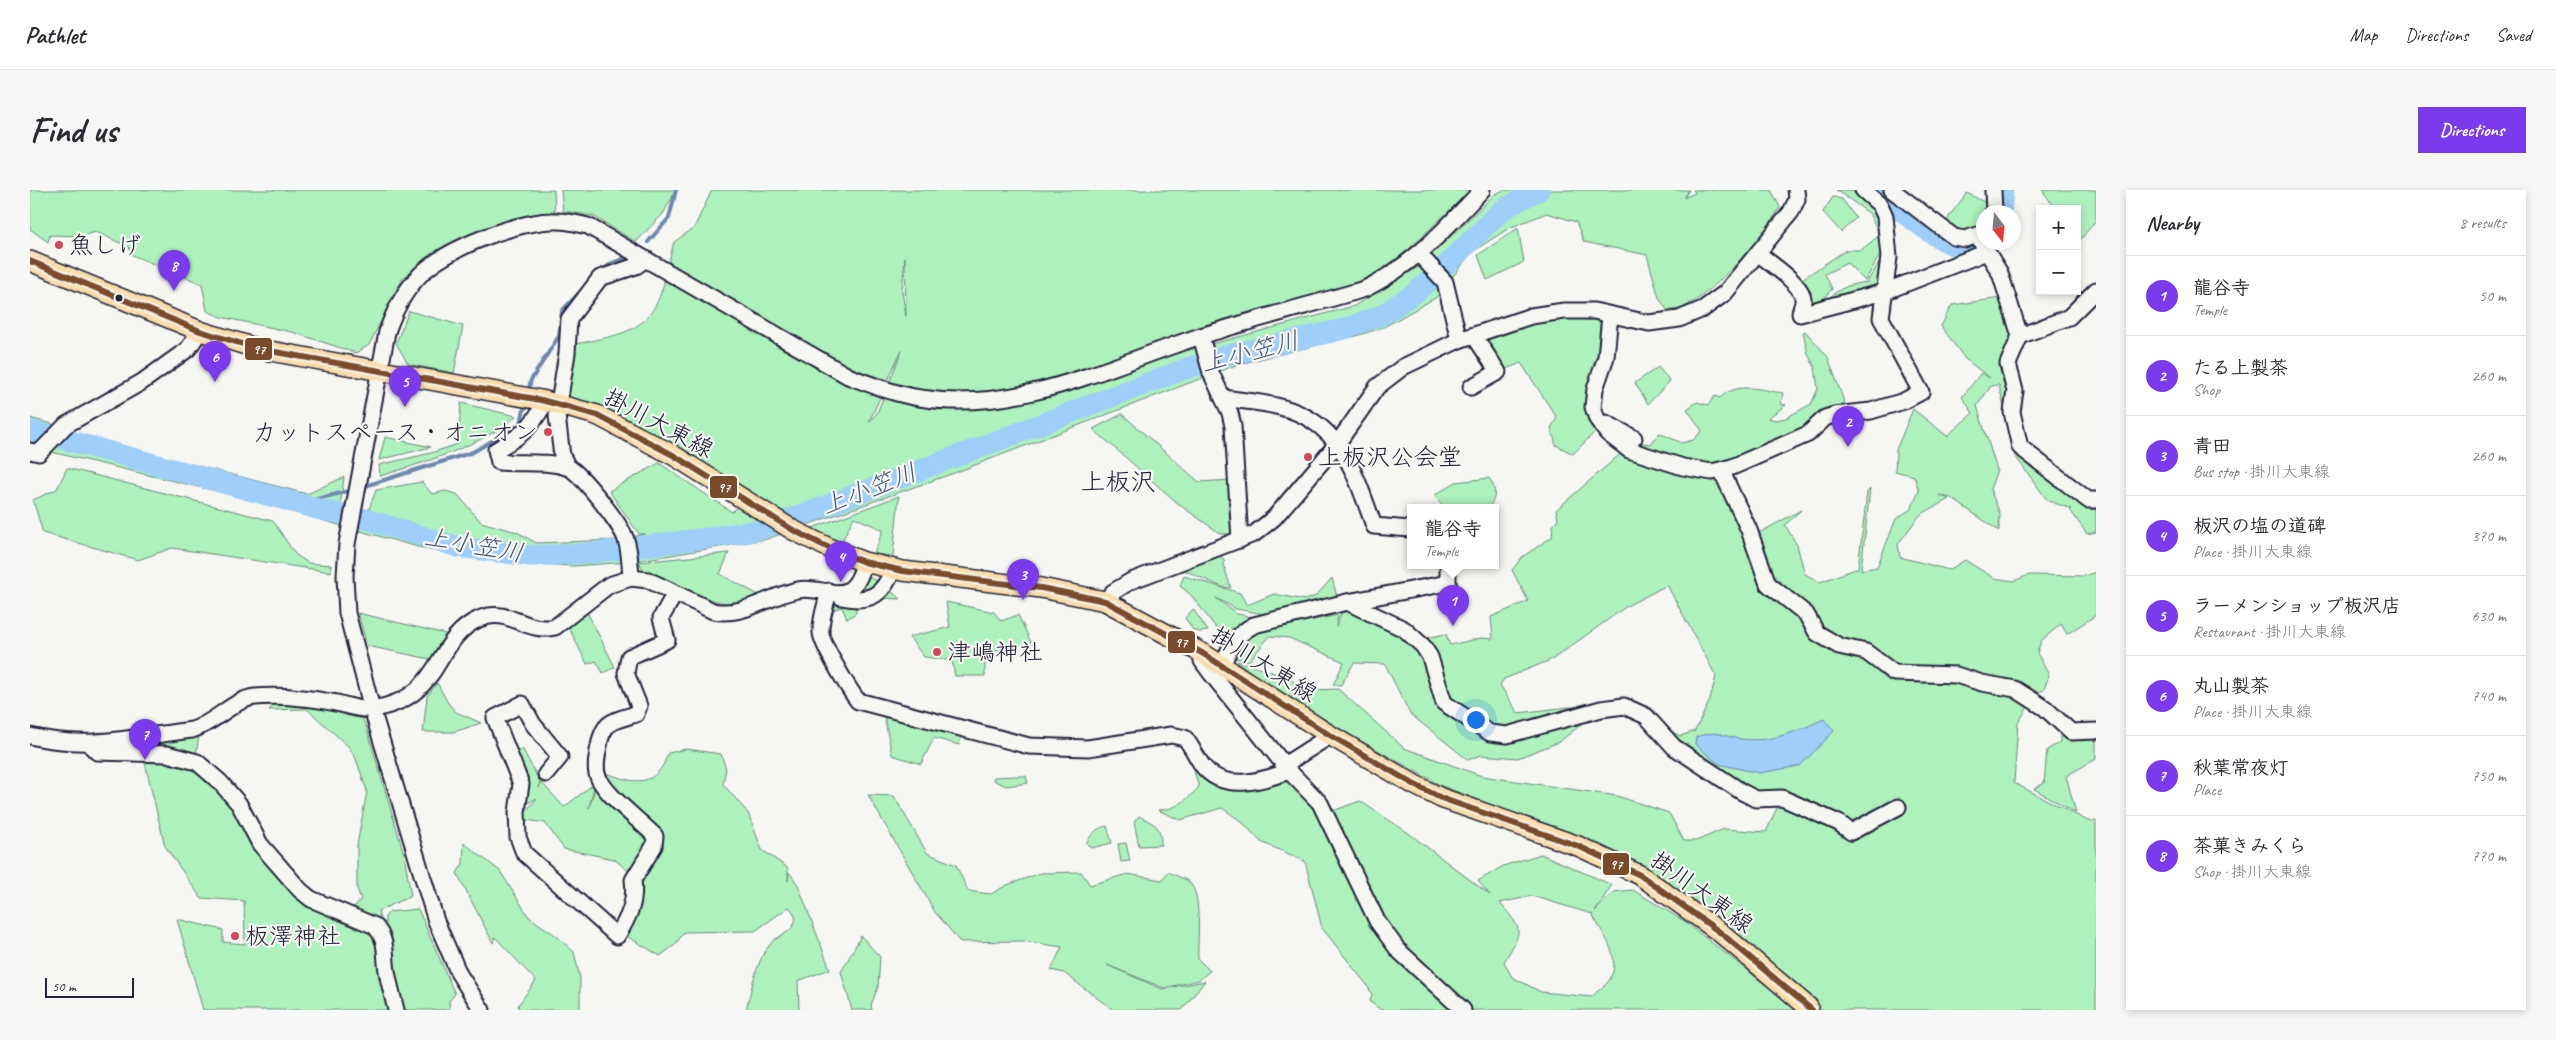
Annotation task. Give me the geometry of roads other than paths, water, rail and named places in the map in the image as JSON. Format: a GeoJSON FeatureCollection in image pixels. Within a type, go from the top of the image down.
{"type":"FeatureCollection","features":[{"type":"Feature","properties":{"kind":"main road","name":"掛川大東線"},"geometry":{"type":"LineString","coordinates":[[30,261],[200,331],[259,350],[514,395],[597,415],[665,451],[793,530],[864,562],[892,569],[1041,588],[1105,601],[1202,653],[1328,734],[1441,798],[1578,846],[1640,875],[1721,933],[1808,1007]]}},
{"type":"Feature","properties":{"kind":"street"},"geometry":{"type":"LineString","coordinates":[[482,1010],[460,974],[436,921],[350,629],[344,576],[346,544],[379,372],[392,315],[406,292],[421,274],[486,237],[526,224],[558,220],[588,226],[848,376],[882,388],[920,398],[980,401],[1015,397],[1065,384],[1201,336],[1365,289],[1422,258],[1482,190]]}},
{"type":"Feature","properties":{"kind":"street"},"geometry":{"type":"LineString","coordinates":[[1610,315],[1606,357],[1593,407],[1597,419],[1607,434],[1629,450],[1683,467],[1712,472],[1721,470],[1783,446],[1808,434],[1826,418],[1834,415],[1871,411],[1921,392],[1881,318],[1889,257],[1885,216],[1880,205],[1863,190]]}},
{"type":"Feature","properties":{"kind":"street"},"geometry":{"type":"LineString","coordinates":[[1892,190],[1954,237],[1976,241]]}},
{"type":"Feature","properties":{"kind":"street"},"geometry":{"type":"LineString","coordinates":[[1993,190],[1994,205]]}},
{"type":"Feature","properties":{"kind":"street"},"geometry":{"type":"LineString","coordinates":[[1105,601],[1113,592],[1131,581],[1254,534],[1274,518],[1338,444],[1377,387],[1403,367],[1459,340],[1475,337],[1539,315],[1564,311],[1594,311],[1649,323],[1679,319],[1703,309],[1725,293],[1758,253],[1791,212],[1796,195]]}},
{"type":"Feature","properties":{"kind":"street"},"geometry":{"type":"LineString","coordinates":[[1758,253],[1783,275],[1794,280],[1802,291],[1804,301],[1800,314],[1884,292],[1976,246]]}},
{"type":"Feature","properties":{"kind":"street"},"geometry":{"type":"LineString","coordinates":[[1987,250],[2000,273],[2020,336],[2008,364],[2015,391],[2012,412],[2020,447],[2088,500],[2096,500]]}},
{"type":"Feature","properties":{"kind":"street"},"geometry":{"type":"LineString","coordinates":[[1422,258],[1445,282],[1459,340]]}},
{"type":"Feature","properties":{"kind":"street"},"geometry":{"type":"LineString","coordinates":[[568,468],[499,462],[496,450],[521,436],[531,427],[548,402],[567,353],[569,319],[600,278],[636,266],[646,259]]}},
{"type":"Feature","properties":{"kind":"street"},"geometry":{"type":"LineString","coordinates":[[2020,336],[2069,317],[2096,290]]}},
{"type":"Feature","properties":{"kind":"street"},"geometry":{"type":"LineString","coordinates":[[30,451],[39,453],[66,425],[142,382],[188,349],[200,331]]}},
{"type":"Feature","properties":{"kind":"street"},"geometry":{"type":"LineString","coordinates":[[1201,336],[1211,373],[1230,413],[1233,426],[1240,540]]}},
{"type":"Feature","properties":{"kind":"street"},"geometry":{"type":"LineString","coordinates":[[1471,387],[1498,372],[1475,337]]}},
{"type":"Feature","properties":{"kind":"street"},"geometry":{"type":"LineString","coordinates":[[1223,398],[1281,407],[1314,421],[1330,434],[1354,470],[1374,526],[1407,529]]}},
{"type":"Feature","properties":{"kind":"street"},"geometry":{"type":"LineString","coordinates":[[1594,399],[1603,421],[1634,438]]}},
{"type":"Feature","properties":{"kind":"street"},"geometry":{"type":"LineString","coordinates":[[548,402],[562,456],[568,468],[590,486],[626,538],[631,578]]}},
{"type":"Feature","properties":{"kind":"street"},"geometry":{"type":"LineString","coordinates":[[1721,470],[1749,530],[1768,584],[1806,614],[1816,633],[1839,646],[1866,652],[1894,673],[1956,675],[1982,684],[2015,689],[2045,708],[2071,732],[2096,730]]}},
{"type":"Feature","properties":{"kind":"street"},"geometry":{"type":"LineString","coordinates":[[30,736],[72,744],[92,744],[192,730],[206,725],[239,702],[254,697],[331,702],[372,709],[407,698],[418,691],[431,677],[455,639],[478,619],[495,615],[520,621],[533,628],[544,629],[555,626],[609,585],[631,578],[648,580],[674,595],[713,611],[723,613],[740,611],[797,590],[811,588],[833,592],[847,591],[856,582],[864,562]]}},
{"type":"Feature","properties":{"kind":"street"},"geometry":{"type":"LineString","coordinates":[[833,592],[841,597],[853,600],[878,594],[884,589],[892,569]]}},
{"type":"Feature","properties":{"kind":"street"},"geometry":{"type":"LineString","coordinates":[[1448,569],[1448,583],[1454,605]]}},
{"type":"Feature","properties":{"kind":"street"},"geometry":{"type":"LineString","coordinates":[[1222,666],[1233,642],[1241,632],[1254,626],[1348,602],[1448,583]]}},
{"type":"Feature","properties":{"kind":"street"},"geometry":{"type":"LineString","coordinates":[[833,592],[821,624],[821,636],[850,692],[858,701],[1029,746],[1088,748],[1172,735],[1185,738],[1203,766],[1218,777],[1238,783],[1259,782],[1286,768],[1325,739],[1328,734]]}},
{"type":"Feature","properties":{"kind":"street"},"geometry":{"type":"LineString","coordinates":[[546,774],[560,757],[533,724],[522,704],[494,718],[521,784],[517,812],[518,837],[524,853],[617,936],[633,906],[635,895],[633,880],[654,846],[655,836],[607,790],[598,774],[597,758],[601,732],[613,721],[636,714],[638,706],[626,673],[629,657],[667,640],[661,618],[674,595]]}},
{"type":"Feature","properties":{"kind":"street"},"geometry":{"type":"LineString","coordinates":[[1348,602],[1404,629],[1423,646],[1430,657],[1444,704],[1490,733],[1507,735],[1601,709],[1624,706],[1646,716],[1674,746],[1690,759],[1742,792],[1756,798],[1782,798],[1839,823],[1851,832],[1898,807]]}},
{"type":"Feature","properties":{"kind":"street"},"geometry":{"type":"LineString","coordinates":[[1202,653],[1202,661],[1286,768],[1320,803],[1347,862],[1383,928],[1398,950],[1463,1010]]}},
{"type":"Feature","properties":{"kind":"street"},"geometry":{"type":"LineString","coordinates":[[92,744],[97,752],[167,754],[197,762],[220,782],[239,804],[260,844],[300,890],[310,899],[375,926],[383,935],[386,948],[388,979],[396,1010]]}},
{"type":"Feature","properties":{"kind":"water"},"geometry":{"type":"Polygon","coordinates":[[[1824,719],[1834,731],[1800,766],[1759,773],[1718,764],[1695,744],[1696,737],[1715,733],[1752,740],[1774,738],[1824,719]]]}},
{"type":"Feature","properties":{"kind":"waterway"},"geometry":{"type":"LineString","coordinates":[[648,242],[669,218],[676,190]]}},
{"type":"Feature","properties":{"kind":"waterway","name":"上小笠川"},"geometry":{"type":"LineString","coordinates":[[30,430],[322,510],[365,519],[458,547],[530,556],[591,553],[754,531],[797,517],[1185,369],[1224,356],[1344,329],[1382,315],[1415,293],[1502,210],[1539,190]]}},
{"type":"Feature","properties":{"kind":"waterway","name":"上小笠川"},"geometry":{"type":"LineString","coordinates":[[1874,190],[1943,240],[1963,248],[1976,246]]}},
{"type":"Feature","properties":{"kind":"waterway","name":"上小笠川"},"geometry":{"type":"LineString","coordinates":[[2002,205],[2003,190]]}},
{"type":"Feature","properties":{"kind":"waterway"},"geometry":{"type":"LineString","coordinates":[[601,271],[612,263],[625,258]]}},
{"type":"Feature","properties":{"kind":"waterway"},"geometry":{"type":"LineString","coordinates":[[528,392],[531,380],[559,336],[562,311],[580,292]]}},
{"type":"Feature","properties":{"kind":"waterway"},"geometry":{"type":"LineString","coordinates":[[362,487],[473,452],[521,424],[525,403]]}},
{"type":"Feature","properties":{"kind":"waterway"},"geometry":{"type":"LineString","coordinates":[[301,503],[353,490]]}},
{"type":"Feature","properties":{"kind":"place","name":"魚しげ"},"geometry":{"type":"Point","coordinates":[59,245]}},
{"type":"Feature","properties":{"kind":"place","name":"茶菓きみくら"},"geometry":{"type":"Point","coordinates":[174,291]}},
{"type":"Feature","properties":{"kind":"place","name":"丸山製茶"},"geometry":{"type":"Point","coordinates":[215,382]}},
{"type":"Feature","properties":{"kind":"place","name":"ラーメンショップ板沢店"},"geometry":{"type":"Point","coordinates":[405,407]}},
{"type":"Feature","properties":{"kind":"place","name":"カットスペース・オニオン"},"geometry":{"type":"Point","coordinates":[548,432]}},
{"type":"Feature","properties":{"kind":"place","name":"たる上製茶"},"geometry":{"type":"Point","coordinates":[1848,447]}},
{"type":"Feature","properties":{"kind":"place","name":"上板沢公会堂"},"geometry":{"type":"Point","coordinates":[1308,457]}},
{"type":"Feature","properties":{"kind":"place","name":"板沢の塩の道碑"},"geometry":{"type":"Point","coordinates":[841,582]}},
{"type":"Feature","properties":{"kind":"place","name":"青田"},"geometry":{"type":"Point","coordinates":[1023,600]}},
{"type":"Feature","properties":{"kind":"place","name":"龍谷寺"},"geometry":{"type":"Point","coordinates":[1453,626]}},
{"type":"Feature","properties":{"kind":"place","name":"津嶋神社"},"geometry":{"type":"Point","coordinates":[937,652]}},
{"type":"Feature","properties":{"kind":"place","name":"秋葉常夜灯"},"geometry":{"type":"Point","coordinates":[145,760]}},
{"type":"Feature","properties":{"kind":"place","name":"板澤神社"},"geometry":{"type":"Point","coordinates":[235,936]}},
{"type":"Feature","properties":{"kind":"district","name":"上板沢"},"geometry":{"type":"Point","coordinates":[1118,482]}}]}
